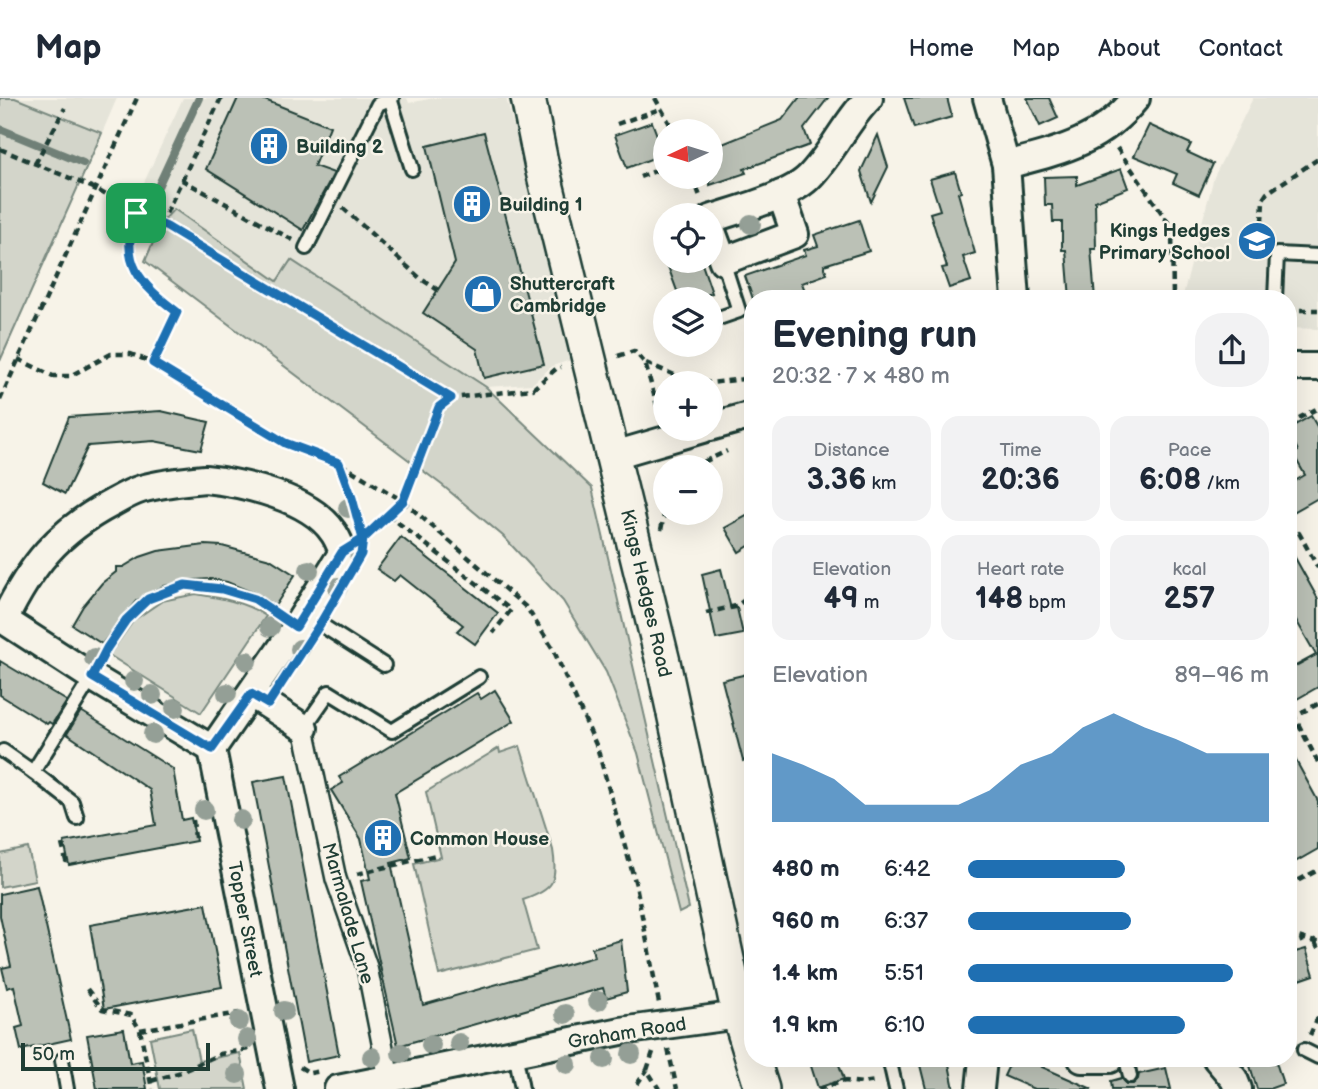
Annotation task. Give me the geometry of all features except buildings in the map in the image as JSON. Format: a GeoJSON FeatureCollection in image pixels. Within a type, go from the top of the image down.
{"type":"FeatureCollection","features":[{"type":"Feature","properties":{"kind":"street","name":"Kings Hedges Road"},"geometry":{"type":"LineString","coordinates":[[528,98],[542,167],[663,662],[744,1031]]}},
{"type":"Feature","properties":{"kind":"street"},"geometry":{"type":"LineString","coordinates":[[723,214],[781,194],[808,179],[839,141],[854,113],[869,98]]}},
{"type":"Feature","properties":{"kind":"street"},"geometry":{"type":"LineString","coordinates":[[987,98],[1006,165],[1015,290]]}},
{"type":"Feature","properties":{"kind":"street"},"geometry":{"type":"LineString","coordinates":[[1006,165],[1065,149],[1105,130],[1136,98]]}},
{"type":"Feature","properties":{"kind":"street"},"geometry":{"type":"LineString","coordinates":[[723,261],[794,233],[781,194]]}},
{"type":"Feature","properties":{"kind":"street"},"geometry":{"type":"LineString","coordinates":[[1297,367],[1318,367]]}},
{"type":"Feature","properties":{"kind":"street"},"geometry":{"type":"LineString","coordinates":[[723,423],[744,417]]}},
{"type":"Feature","properties":{"kind":"street"},"geometry":{"type":"LineString","coordinates":[[614,455],[662,441]]}},
{"type":"Feature","properties":{"kind":"street"},"geometry":{"type":"LineString","coordinates":[[205,479],[236,482],[302,505],[356,546],[299,622],[212,749],[4,620],[21,586],[62,535],[98,510],[138,490],[166,483],[205,479]]}},
{"type":"Feature","properties":{"kind":"street"},"geometry":{"type":"LineString","coordinates":[[251,694],[304,728]]}},
{"type":"Feature","properties":{"kind":"street","name":"Marmalade Lane"},"geometry":{"type":"LineString","coordinates":[[304,728],[335,879],[367,967],[389,1078]]}},
{"type":"Feature","properties":{"kind":"street","name":"Topper Street"},"geometry":{"type":"LineString","coordinates":[[212,749],[280,1089]]}},
{"type":"Feature","properties":{"kind":"street","name":"Graham Road"},"geometry":{"type":"LineString","coordinates":[[340,1089],[662,1024],[739,1015]]}},
{"type":"Feature","properties":{"kind":"street","name":"Kings Hedges Road"},"geometry":{"type":"LineString","coordinates":[[755,1067],[762,1089]]}},
{"type":"Feature","properties":{"kind":"street"},"geometry":{"type":"LineString","coordinates":[[980,1089],[982,1067]]}},
{"type":"Feature","properties":{"kind":"street"},"geometry":{"type":"LineString","coordinates":[[1224,1067],[1238,1089]]}},
{"type":"Feature","properties":{"kind":"lane"},"geometry":{"type":"LineString","coordinates":[[306,248],[378,104],[391,98],[412,169]]}},
{"type":"Feature","properties":{"kind":"lane"},"geometry":{"type":"LineString","coordinates":[[1275,290],[1277,254],[1318,256]]}},
{"type":"Feature","properties":{"kind":"lane"},"geometry":{"type":"LineString","coordinates":[[723,261],[739,311],[723,317]]}},
{"type":"Feature","properties":{"kind":"lane"},"geometry":{"type":"LineString","coordinates":[[299,622],[320,624],[384,664]]}},
{"type":"Feature","properties":{"kind":"lane"},"geometry":{"type":"LineString","coordinates":[[33,772],[92,677]]}},
{"type":"Feature","properties":{"kind":"lane"},"geometry":{"type":"LineString","coordinates":[[304,728],[329,692],[392,731],[479,677]]}},
{"type":"Feature","properties":{"kind":"lane"},"geometry":{"type":"LineString","coordinates":[[3,751],[72,802],[77,818]]}},
{"type":"Feature","properties":{"kind":"lane"},"geometry":{"type":"LineString","coordinates":[[1304,1050],[1318,1056]]}},
{"type":"Feature","properties":{"kind":"lane"},"geometry":{"type":"LineString","coordinates":[[515,1052],[522,1089]]}},
{"type":"Feature","properties":{"kind":"lane"},"geometry":{"type":"LineString","coordinates":[[62,1060],[67,1089]]}},
{"type":"Feature","properties":{"kind":"lane"},"geometry":{"type":"LineString","coordinates":[[1128,1067],[1130,1076]]}},
{"type":"Feature","properties":{"kind":"path"},"geometry":{"type":"LineString","coordinates":[[0,400],[136,98]]}},
{"type":"Feature","properties":{"kind":"path"},"geometry":{"type":"LineString","coordinates":[[161,224],[220,98]]}},
{"type":"Feature","properties":{"kind":"path"},"geometry":{"type":"LineString","coordinates":[[655,98],[666,119]]}},
{"type":"Feature","properties":{"kind":"path"},"geometry":{"type":"LineString","coordinates":[[35,164],[65,108]]}},
{"type":"Feature","properties":{"kind":"path"},"geometry":{"type":"LineString","coordinates":[[617,124],[660,109]]}},
{"type":"Feature","properties":{"kind":"path"},"geometry":{"type":"LineString","coordinates":[[1105,130],[1172,228],[1174,290]]}},
{"type":"Feature","properties":{"kind":"path"},"geometry":{"type":"LineString","coordinates":[[0,149],[96,189],[136,213],[161,224],[451,398]]}},
{"type":"Feature","properties":{"kind":"path"},"geometry":{"type":"LineString","coordinates":[[1261,249],[1263,199],[1267,193],[1318,159]]}},
{"type":"Feature","properties":{"kind":"path"},"geometry":{"type":"LineString","coordinates":[[640,177],[653,172]]}},
{"type":"Feature","properties":{"kind":"path"},"geometry":{"type":"LineString","coordinates":[[182,180],[306,248]]}},
{"type":"Feature","properties":{"kind":"path"},"geometry":{"type":"LineString","coordinates":[[332,199],[421,279],[438,290]]}},
{"type":"Feature","properties":{"kind":"path"},"geometry":{"type":"LineString","coordinates":[[136,213],[129,232],[131,260],[147,289],[177,312],[153,363]]}},
{"type":"Feature","properties":{"kind":"path"},"geometry":{"type":"LineString","coordinates":[[1297,310],[1318,310]]}},
{"type":"Feature","properties":{"kind":"path"},"geometry":{"type":"LineString","coordinates":[[356,546],[403,501],[439,407],[451,398],[533,389],[556,368],[634,351],[645,363],[677,376],[710,383],[744,379]]}},
{"type":"Feature","properties":{"kind":"path"},"geometry":{"type":"LineString","coordinates":[[18,359],[53,376],[70,376],[111,354],[131,354],[153,363],[285,443],[339,463],[403,501],[527,608],[552,649],[597,747],[636,885],[677,1089]]}},
{"type":"Feature","properties":{"kind":"path"},"geometry":{"type":"LineString","coordinates":[[1299,418],[1318,408]]}},
{"type":"Feature","properties":{"kind":"path"},"geometry":{"type":"LineString","coordinates":[[718,455],[732,448]]}},
{"type":"Feature","properties":{"kind":"path"},"geometry":{"type":"LineString","coordinates":[[339,463],[352,498],[356,546]]}},
{"type":"Feature","properties":{"kind":"path"},"geometry":{"type":"LineString","coordinates":[[388,515],[511,610],[493,633]]}},
{"type":"Feature","properties":{"kind":"path"},"geometry":{"type":"LineString","coordinates":[[1297,534],[1299,533],[1318,568]]}},
{"type":"Feature","properties":{"kind":"path"},"geometry":{"type":"LineString","coordinates":[[92,677],[126,620],[148,599],[185,585],[222,589],[255,599],[299,622]]}},
{"type":"Feature","properties":{"kind":"path"},"geometry":{"type":"LineString","coordinates":[[706,613],[736,606],[744,600]]}},
{"type":"Feature","properties":{"kind":"path"},"geometry":{"type":"LineString","coordinates":[[1297,714],[1318,704]]}},
{"type":"Feature","properties":{"kind":"path"},"geometry":{"type":"LineString","coordinates":[[1297,722],[1318,762]]}},
{"type":"Feature","properties":{"kind":"path"},"geometry":{"type":"LineString","coordinates":[[193,820],[195,838]]}},
{"type":"Feature","properties":{"kind":"path"},"geometry":{"type":"LineString","coordinates":[[62,844],[68,861]]}},
{"type":"Feature","properties":{"kind":"path"},"geometry":{"type":"LineString","coordinates":[[335,879],[436,855]]}},
{"type":"Feature","properties":{"kind":"path"},"geometry":{"type":"LineString","coordinates":[[1297,881],[1318,870]]}},
{"type":"Feature","properties":{"kind":"path"},"geometry":{"type":"LineString","coordinates":[[1315,943],[1318,935]]}},
{"type":"Feature","properties":{"kind":"path"},"geometry":{"type":"LineString","coordinates":[[1297,936],[1315,943],[1318,949]]}},
{"type":"Feature","properties":{"kind":"path"},"geometry":{"type":"LineString","coordinates":[[1297,942],[1306,939]]}},
{"type":"Feature","properties":{"kind":"path"},"geometry":{"type":"LineString","coordinates":[[87,989],[102,1009],[131,1016],[140,1030],[152,1089]]}},
{"type":"Feature","properties":{"kind":"path"},"geometry":{"type":"LineString","coordinates":[[140,1030],[264,1009]]}},
{"type":"Feature","properties":{"kind":"path"},"geometry":{"type":"LineString","coordinates":[[637,1084],[647,1070],[662,1024]]}},
{"type":"Feature","properties":{"kind":"path"},"geometry":{"type":"LineString","coordinates":[[151,1081],[181,1072],[220,1054],[271,1045]]}},
{"type":"Feature","properties":{"kind":"path"},"geometry":{"type":"LineString","coordinates":[[294,1063],[310,1073],[338,1068],[340,1089]]}},
{"type":"Feature","properties":{"kind":"path"},"geometry":{"type":"LineString","coordinates":[[647,1070],[659,1089]]}},
{"type":"Feature","properties":{"kind":"path"},"geometry":{"type":"LineString","coordinates":[[819,1089],[845,1081],[863,1083],[893,1078]]}},
{"type":"Feature","properties":{"kind":"shaded area"},"geometry":{"type":"Polygon","coordinates":[[[0,98],[15,98],[102,133],[0,361],[0,98]]]}},
{"type":"Feature","properties":{"kind":"shaded area"},"geometry":{"type":"Polygon","coordinates":[[[15,98],[117,98],[102,133],[15,98]]]}},
{"type":"Feature","properties":{"kind":"shaded area"},"geometry":{"type":"Polygon","coordinates":[[[183,98],[407,98],[409,103],[434,98],[506,98],[577,358],[552,366],[532,384],[486,387],[292,261],[277,281],[174,210],[166,224],[134,204],[183,98]]]}},
{"type":"Feature","properties":{"kind":"shaded area","name":"Kings Hedges Primary School"},"geometry":{"type":"Polygon","coordinates":[[[1253,98],[1318,98],[1318,329],[1297,328],[1297,290],[1184,290],[1214,177],[1253,98]]]}},
{"type":"Feature","properties":{"kind":"shaded area"},"geometry":{"type":"Polygon","coordinates":[[[174,209],[277,281],[291,260],[486,387],[592,488],[689,908],[679,913],[638,753],[606,672],[563,601],[503,536],[442,485],[145,261],[162,222],[174,209]]]}},
{"type":"Feature","properties":{"kind":"shaded area"},"geometry":{"type":"Polygon","coordinates":[[[196,594],[241,604],[266,616],[201,713],[109,655],[134,620],[162,601],[196,594]]]}},
{"type":"Feature","properties":{"kind":"shaded area"},"geometry":{"type":"Polygon","coordinates":[[[520,746],[553,850],[555,870],[547,888],[523,900],[537,950],[439,975],[414,864],[441,857],[426,792],[499,748],[500,753],[520,746]]]}},
{"type":"Feature","properties":{"kind":"shaded area"},"geometry":{"type":"Polygon","coordinates":[[[28,848],[35,880],[0,887],[0,854],[28,848]]]}},
{"type":"Feature","properties":{"kind":"shaded area"},"geometry":{"type":"Polygon","coordinates":[[[192,1029],[199,1061],[240,1053],[247,1089],[160,1089],[150,1038],[192,1029]]]}},
{"type":"Feature","properties":{"kind":"waterway"},"geometry":{"type":"LineString","coordinates":[[148,208],[199,98]]}},
{"type":"Feature","properties":{"kind":"waterway"},"geometry":{"type":"LineString","coordinates":[[0,129],[83,163]]}},
{"type":"Feature","properties":{"kind":"place","name":"Building 2"},"geometry":{"type":"Point","coordinates":[269,146]}},
{"type":"Feature","properties":{"kind":"place","name":"Building 1"},"geometry":{"type":"Point","coordinates":[472,204]}},
{"type":"Feature","properties":{"kind":"place","name":"Kings Hedges Primary School"},"geometry":{"type":"Point","coordinates":[1257,241]}},
{"type":"Feature","properties":{"kind":"place","name":"Shuttercraft Cambridge"},"geometry":{"type":"Point","coordinates":[483,294]}},
{"type":"Feature","properties":{"kind":"place","name":"Common House"},"geometry":{"type":"Point","coordinates":[383,838]}},
{"type":"Feature","properties":{"kind":"route"},"geometry":{"type":"LineString","coordinates":[[136,213],[129,232],[131,260],[147,289],[177,312],[153,363],[285,443],[339,463],[363,539],[342,552],[296,627],[255,599],[222,589],[185,585],[148,599],[126,620],[92,677],[212,749],[251,694],[268,704],[361,554],[363,539],[403,501],[439,407],[451,398],[167,227],[136,213]]}}]}
